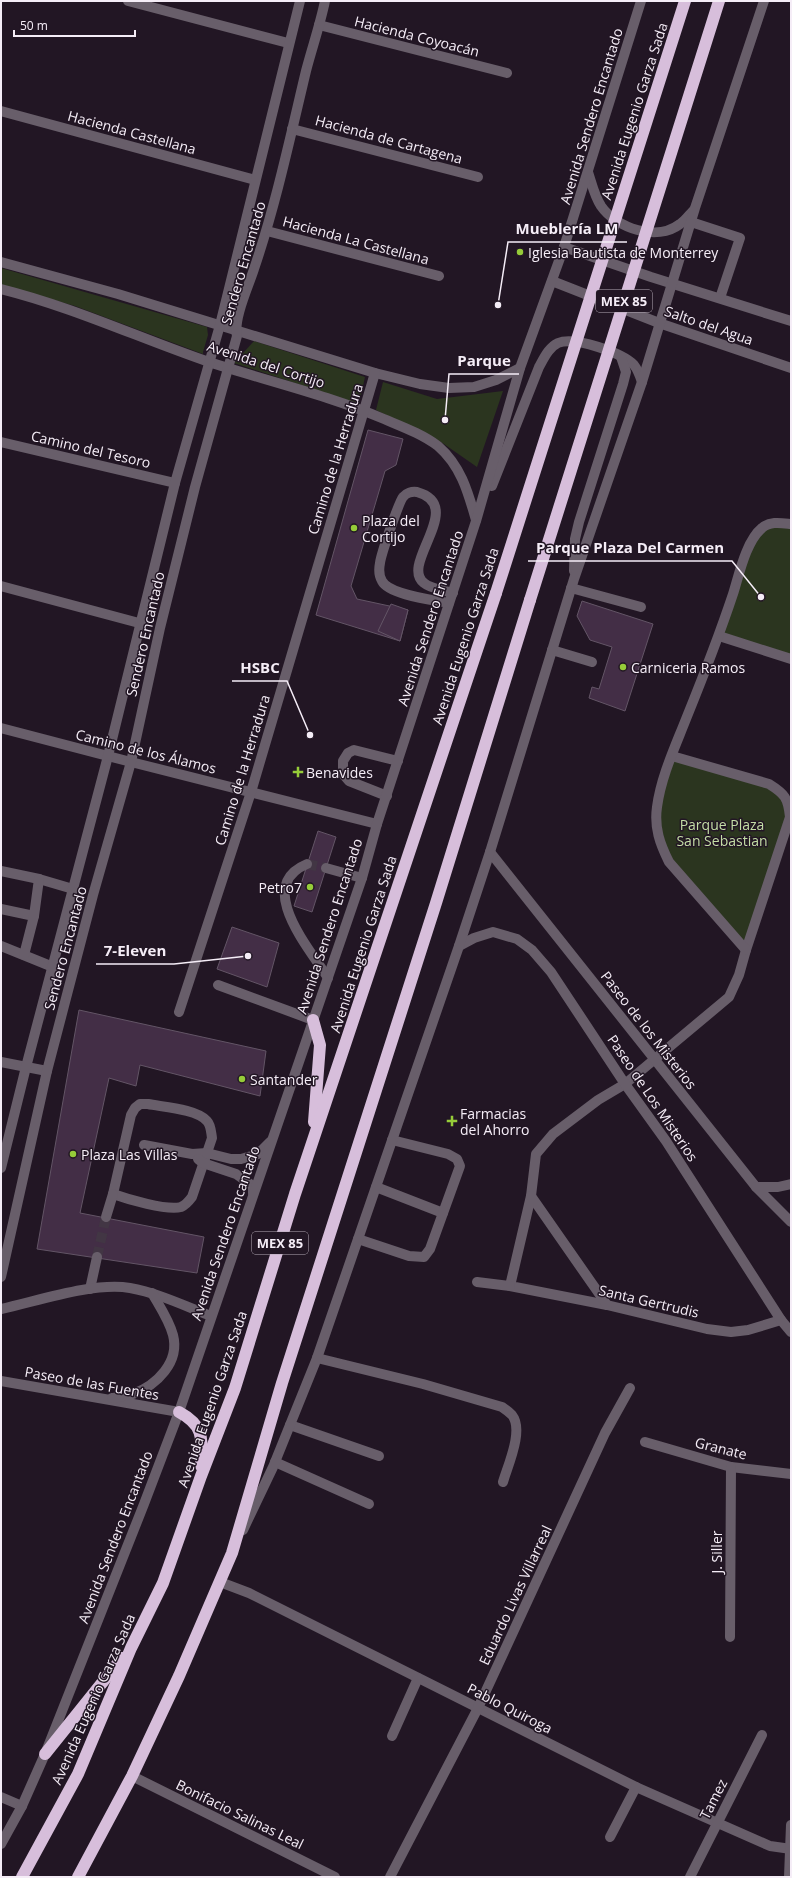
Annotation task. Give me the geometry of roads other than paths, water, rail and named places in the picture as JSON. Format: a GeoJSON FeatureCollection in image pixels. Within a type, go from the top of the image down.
{"type":"FeatureCollection","features":[{"type":"Feature","properties":{"kind":"highway","name":"Avenida Eugenio Garza Sada"},"geometry":{"type":"LineString","coordinates":[[22,1877],[78,1774],[130,1648],[164,1582],[201,1476],[235,1388],[308,1157],[496,593],[685,1]]}},
{"type":"Feature","properties":{"kind":"highway","name":"MEX 85"},"geometry":{"type":"LineString","coordinates":[[78,1877],[132,1776],[180,1676],[232,1553],[282,1383],[436,903],[719,1]]}},
{"type":"Feature","properties":{"kind":"highway"},"geometry":{"type":"LineString","coordinates":[[308,1157],[316,1111],[320,1045],[313,1020]]}},
{"type":"Feature","properties":{"kind":"highway"},"geometry":{"type":"LineString","coordinates":[[179,1412],[192,1419],[200,1432],[202,1453],[201,1476]]}},
{"type":"Feature","properties":{"kind":"highway"},"geometry":{"type":"LineString","coordinates":[[45,1754],[130,1648]]}},
{"type":"Feature","properties":{"kind":"street"},"geometry":{"type":"LineString","coordinates":[[128,1],[288,43]]}},
{"type":"Feature","properties":{"kind":"street","name":"Sendero Encantado"},"geometry":{"type":"LineString","coordinates":[[1,1168],[108,756],[175,484],[220,324],[288,43],[300,1]]}},
{"type":"Feature","properties":{"kind":"street","name":"Sendero Encantado"},"geometry":{"type":"LineString","coordinates":[[1,1277],[47,1071],[93,895],[131,762],[160,628],[195,487],[237,336],[236,330],[267,231],[283,172],[310,54],[325,1]]}},
{"type":"Feature","properties":{"kind":"street","name":"Avenida Sendero Encantado"},"geometry":{"type":"LineString","coordinates":[[1,1844],[22,1806],[45,1754],[179,1412],[362,878],[398,761],[476,521],[520,368],[564,247],[641,1]]}},
{"type":"Feature","properties":{"kind":"street"},"geometry":{"type":"LineString","coordinates":[[232,1553],[275,1462],[317,1358],[459,946],[490,852],[573,584],[642,382],[695,208],[764,1]]}},
{"type":"Feature","properties":{"kind":"street","name":"Hacienda Coyoacán"},"geometry":{"type":"LineString","coordinates":[[319,26],[507,73]]}},
{"type":"Feature","properties":{"kind":"street","name":"Hacienda Castellana"},"geometry":{"type":"LineString","coordinates":[[1,111],[255,180]]}},
{"type":"Feature","properties":{"kind":"street","name":"Hacienda de Cartagena"},"geometry":{"type":"LineString","coordinates":[[292,129],[478,177]]}},
{"type":"Feature","properties":{"kind":"street"},"geometry":{"type":"LineString","coordinates":[[588,172],[594,193],[602,208],[616,220],[634,229],[650,233],[669,230],[680,224],[695,208]]}},
{"type":"Feature","properties":{"kind":"street"},"geometry":{"type":"LineString","coordinates":[[691,222],[740,238],[720,298]]}},
{"type":"Feature","properties":{"kind":"street","name":"Hacienda La Castellana"},"geometry":{"type":"LineString","coordinates":[[267,231],[439,276]]}},
{"type":"Feature","properties":{"kind":"street","name":"Salto del Agua"},"geometry":{"type":"LineString","coordinates":[[564,247],[791,321]]}},
{"type":"Feature","properties":{"kind":"street","name":"Avenida del Cortijo"},"geometry":{"type":"LineString","coordinates":[[1,262],[220,324],[375,373],[420,384],[449,388],[474,387],[496,380],[520,368]]}},
{"type":"Feature","properties":{"kind":"street","name":"Salto del Agua"},"geometry":{"type":"LineString","coordinates":[[552,280],[659,323],[791,368]]}},
{"type":"Feature","properties":{"kind":"street","name":"Avenida del Cortijo"},"geometry":{"type":"LineString","coordinates":[[1,289],[66,307],[209,362],[363,410],[414,431],[438,446],[451,460],[462,476],[476,521]]}},
{"type":"Feature","properties":{"kind":"street"},"geometry":{"type":"LineString","coordinates":[[476,521],[499,469],[539,366],[546,353],[558,343],[571,341],[599,348],[621,357],[633,364],[642,382]]}},
{"type":"Feature","properties":{"kind":"street"},"geometry":{"type":"LineString","coordinates":[[573,584],[575,539],[579,522],[626,372],[621,357]]}},
{"type":"Feature","properties":{"kind":"street","name":"Camino de la Herradura"},"geometry":{"type":"LineString","coordinates":[[180,1012],[251,792],[375,373]]}},
{"type":"Feature","properties":{"kind":"street","name":"Camino del Tesoro"},"geometry":{"type":"LineString","coordinates":[[1,442],[175,484]]}},
{"type":"Feature","properties":{"kind":"street"},"geometry":{"type":"LineString","coordinates":[[450,603],[400,593],[389,588],[382,581],[380,563],[400,504],[407,494],[414,491],[426,495],[433,501],[437,508],[436,517],[418,569],[421,580],[428,586],[453,593]]}},
{"type":"Feature","properties":{"kind":"street"},"geometry":{"type":"LineString","coordinates":[[746,950],[670,862],[661,845],[656,828],[657,808],[662,783],[719,636],[744,558],[752,541],[762,528],[773,523],[791,524]]}},
{"type":"Feature","properties":{"kind":"street"},"geometry":{"type":"LineString","coordinates":[[573,584],[641,607]]}},
{"type":"Feature","properties":{"kind":"street"},"geometry":{"type":"LineString","coordinates":[[1,586],[140,623]]}},
{"type":"Feature","properties":{"kind":"street"},"geometry":{"type":"LineString","coordinates":[[719,636],[791,659]]}},
{"type":"Feature","properties":{"kind":"street"},"geometry":{"type":"LineString","coordinates":[[552,650],[592,662]]}},
{"type":"Feature","properties":{"kind":"street","name":"Camino de los Álamos"},"geometry":{"type":"LineString","coordinates":[[1,728],[378,824]]}},
{"type":"Feature","properties":{"kind":"street"},"geometry":{"type":"LineString","coordinates":[[387,796],[349,781],[343,774],[343,761],[348,753],[354,750],[398,761]]}},
{"type":"Feature","properties":{"kind":"street"},"geometry":{"type":"LineString","coordinates":[[510,1286],[531,1196],[536,1154],[553,1134],[598,1100],[625,1084],[729,997],[739,975],[790,817],[788,801],[781,791],[769,784],[672,756]]}},
{"type":"Feature","properties":{"kind":"street","name":"Paseo de los Misterios"},"geometry":{"type":"LineString","coordinates":[[490,852],[756,1187],[791,1222]]}},
{"type":"Feature","properties":{"kind":"street"},"geometry":{"type":"LineString","coordinates":[[307,864],[296,869],[286,885],[284,894],[286,909],[292,922],[328,978]]}},
{"type":"Feature","properties":{"kind":"street"},"geometry":{"type":"LineString","coordinates":[[326,868],[362,878]]}},
{"type":"Feature","properties":{"kind":"street"},"geometry":{"type":"LineString","coordinates":[[1,871],[39,879],[73,889]]}},
{"type":"Feature","properties":{"kind":"street"},"geometry":{"type":"LineString","coordinates":[[24,955],[34,916],[39,879]]}},
{"type":"Feature","properties":{"kind":"street"},"geometry":{"type":"LineString","coordinates":[[1,909],[34,916]]}},
{"type":"Feature","properties":{"kind":"street","name":"Paseo de Los Misterios"},"geometry":{"type":"LineString","coordinates":[[459,946],[474,938],[494,932],[517,939],[532,950],[551,972],[625,1084],[666,1141],[781,1320],[791,1332]]}},
{"type":"Feature","properties":{"kind":"street"},"geometry":{"type":"LineString","coordinates":[[1,946],[53,967]]}},
{"type":"Feature","properties":{"kind":"street"},"geometry":{"type":"LineString","coordinates":[[218,985],[313,1020]]}},
{"type":"Feature","properties":{"kind":"street"},"geometry":{"type":"LineString","coordinates":[[1,1062],[47,1071]]}},
{"type":"Feature","properties":{"kind":"street"},"geometry":{"type":"LineString","coordinates":[[106,1217],[113,1194],[132,1111],[140,1104],[148,1104],[197,1114],[207,1121],[211,1129],[212,1138],[192,1196],[188,1203],[181,1207],[173,1208],[128,1200],[113,1194]]}},
{"type":"Feature","properties":{"kind":"street"},"geometry":{"type":"LineString","coordinates":[[205,1158],[249,1158],[258,1154],[271,1140]]}},
{"type":"Feature","properties":{"kind":"street"},"geometry":{"type":"LineString","coordinates":[[358,1239],[409,1256],[424,1257],[430,1250],[460,1166],[457,1159],[448,1154],[392,1140]]}},
{"type":"Feature","properties":{"kind":"street"},"geometry":{"type":"LineString","coordinates":[[144,1145],[192,1154],[205,1158],[236,1174],[253,1186],[253,1193]]}},
{"type":"Feature","properties":{"kind":"street"},"geometry":{"type":"LineString","coordinates":[[756,1187],[778,1187],[791,1184]]}},
{"type":"Feature","properties":{"kind":"street"},"geometry":{"type":"LineString","coordinates":[[376,1188],[443,1213]]}},
{"type":"Feature","properties":{"kind":"street"},"geometry":{"type":"LineString","coordinates":[[531,1196],[607,1305]]}},
{"type":"Feature","properties":{"kind":"street"},"geometry":{"type":"LineString","coordinates":[[90,1289],[97,1257]]}},
{"type":"Feature","properties":{"kind":"street","name":"Santa Gertrudis"},"geometry":{"type":"LineString","coordinates":[[478,1282],[510,1286],[607,1305],[731,1332],[748,1330],[781,1320]]}},
{"type":"Feature","properties":{"kind":"street"},"geometry":{"type":"LineString","coordinates":[[1,1309],[90,1289],[108,1287],[130,1288],[152,1293],[211,1316]]}},
{"type":"Feature","properties":{"kind":"street"},"geometry":{"type":"LineString","coordinates":[[104,1399],[132,1394],[148,1387],[162,1375],[170,1364],[174,1350],[173,1336],[166,1318],[152,1293]]}},
{"type":"Feature","properties":{"kind":"street"},"geometry":{"type":"LineString","coordinates":[[317,1358],[423,1384],[502,1407],[512,1415],[517,1425],[517,1436],[503,1482]]}},
{"type":"Feature","properties":{"kind":"street","name":"Paseo de las Fuentes"},"geometry":{"type":"LineString","coordinates":[[1,1381],[179,1412]]}},
{"type":"Feature","properties":{"kind":"street","name":"Eduardo Livas Villarreal"},"geometry":{"type":"LineString","coordinates":[[390,1877],[478,1708],[605,1433],[630,1388]]}},
{"type":"Feature","properties":{"kind":"street"},"geometry":{"type":"LineString","coordinates":[[290,1425],[379,1456]]}},
{"type":"Feature","properties":{"kind":"street","name":"Granate"},"geometry":{"type":"LineString","coordinates":[[646,1442],[730,1467],[791,1474]]}},
{"type":"Feature","properties":{"kind":"street"},"geometry":{"type":"LineString","coordinates":[[275,1462],[369,1504]]}},
{"type":"Feature","properties":{"kind":"street","name":"J. Siller"},"geometry":{"type":"LineString","coordinates":[[730,1467],[730,1637]]}},
{"type":"Feature","properties":{"kind":"street","name":"Pablo Quiroga"},"geometry":{"type":"LineString","coordinates":[[220,1582],[248,1593],[636,1787],[770,1846],[791,1849]]}},
{"type":"Feature","properties":{"kind":"street"},"geometry":{"type":"LineString","coordinates":[[392,1736],[418,1678]]}},
{"type":"Feature","properties":{"kind":"street","name":"Tamez"},"geometry":{"type":"LineString","coordinates":[[690,1877],[762,1735]]}},
{"type":"Feature","properties":{"kind":"street","name":"Bonifacio Salinas Leal"},"geometry":{"type":"LineString","coordinates":[[132,1776],[335,1877]]}},
{"type":"Feature","properties":{"kind":"street"},"geometry":{"type":"LineString","coordinates":[[610,1837],[636,1787]]}},
{"type":"Feature","properties":{"kind":"street"},"geometry":{"type":"LineString","coordinates":[[1,1797],[22,1806]]}},
{"type":"Feature","properties":{"kind":"street"},"geometry":{"type":"LineString","coordinates":[[789,1877],[791,1825]]}},
{"type":"Feature","properties":{"kind":"tunnel"},"geometry":{"type":"LineString","coordinates":[[307,864],[326,868]]}},
{"type":"Feature","properties":{"kind":"tunnel"},"geometry":{"type":"LineString","coordinates":[[97,1257],[106,1217]]}},
{"type":"Feature","properties":{"kind":"place","name":"Iglesia Bautista de Monterrey"},"geometry":{"type":"Point","coordinates":[520,252]}},
{"type":"Feature","properties":{"kind":"place","name":"Mueblería LM"},"geometry":{"type":"Point","coordinates":[498,305]}},
{"type":"Feature","properties":{"kind":"place","name":"Parque"},"geometry":{"type":"Point","coordinates":[445,420]}},
{"type":"Feature","properties":{"kind":"place","name":"Plaza del Cortijo"},"geometry":{"type":"Point","coordinates":[354,528]}},
{"type":"Feature","properties":{"kind":"place","name":"Parque Plaza Del Carmen"},"geometry":{"type":"Point","coordinates":[761,597]}},
{"type":"Feature","properties":{"kind":"place","name":"Carniceria Ramos"},"geometry":{"type":"Point","coordinates":[623,667]}},
{"type":"Feature","properties":{"kind":"place","name":"HSBC"},"geometry":{"type":"Point","coordinates":[310,735]}},
{"type":"Feature","properties":{"kind":"place","name":"Benavides"},"geometry":{"type":"Point","coordinates":[298,772]}},
{"type":"Feature","properties":{"kind":"place","name":"Petro7"},"geometry":{"type":"Point","coordinates":[310,887]}},
{"type":"Feature","properties":{"kind":"place","name":"7-Eleven"},"geometry":{"type":"Point","coordinates":[248,956]}},
{"type":"Feature","properties":{"kind":"place","name":"Santander"},"geometry":{"type":"Point","coordinates":[242,1079]}},
{"type":"Feature","properties":{"kind":"place","name":"Farmacias del Ahorro"},"geometry":{"type":"Point","coordinates":[452,1121]}},
{"type":"Feature","properties":{"kind":"place","name":"Plaza Las Villas"},"geometry":{"type":"Point","coordinates":[73,1154]}},
{"type":"Feature","properties":{"kind":"park label","name":"Parque Plaza San Sebastian"},"geometry":{"type":"Point","coordinates":[722,832]}}]}
